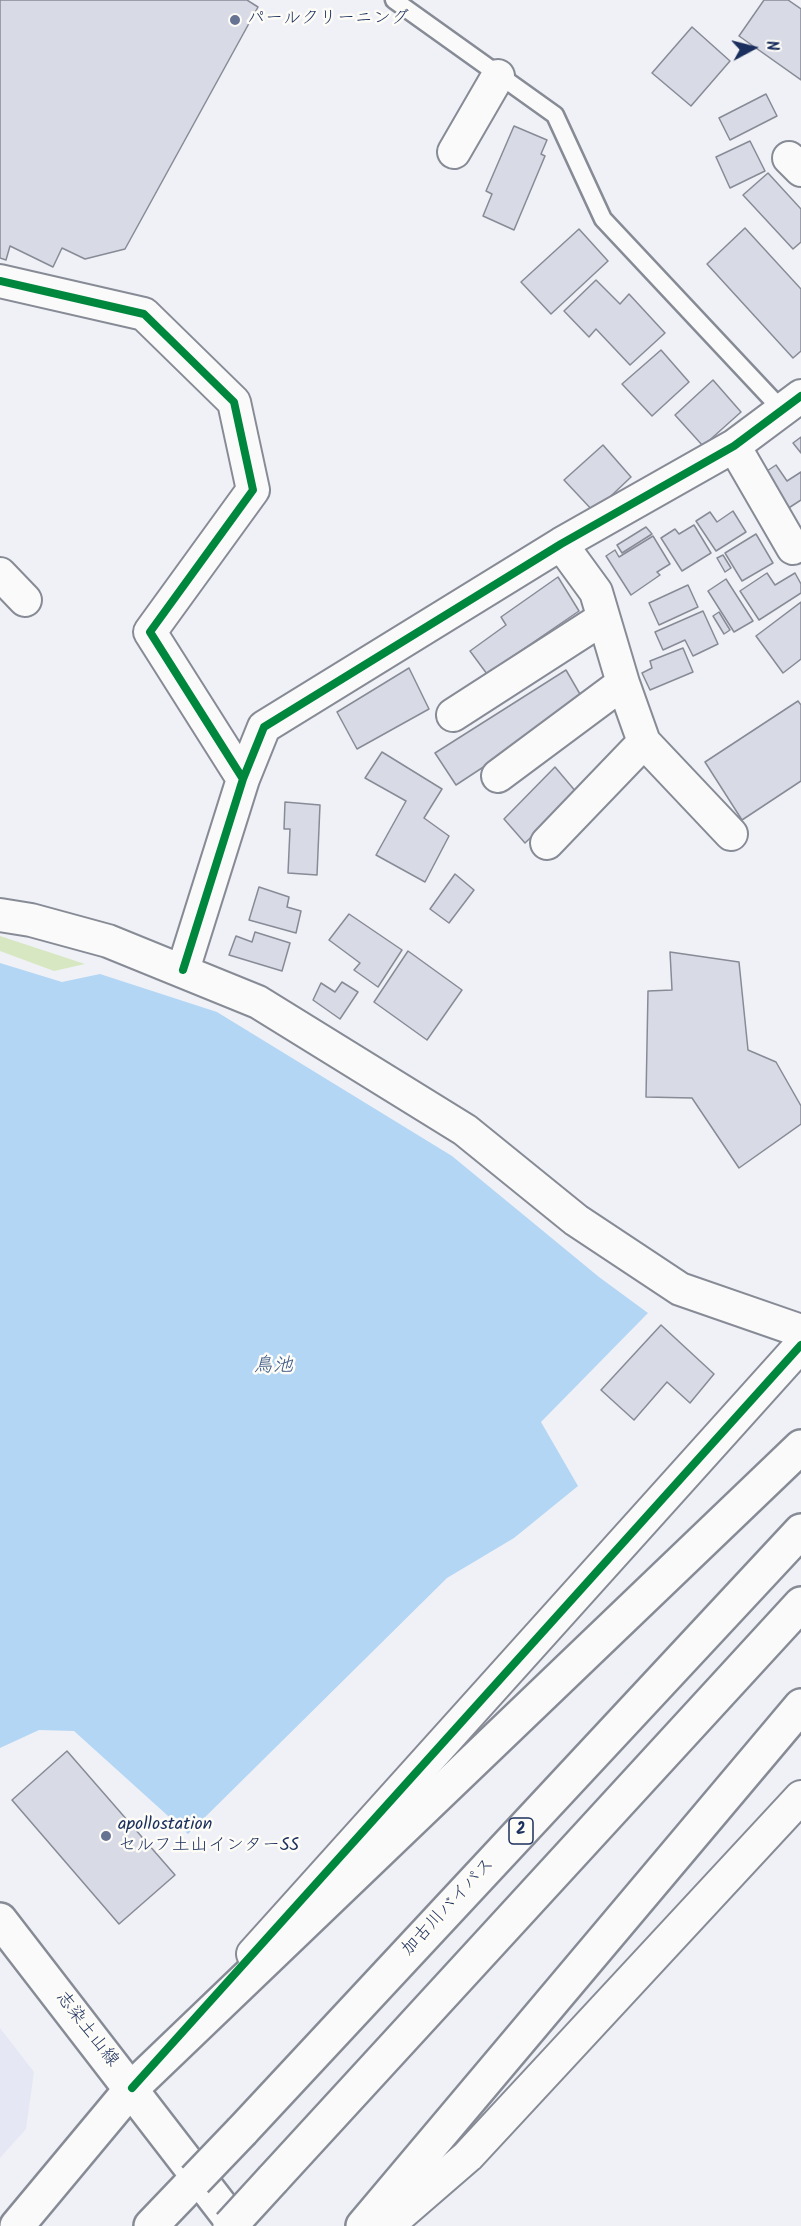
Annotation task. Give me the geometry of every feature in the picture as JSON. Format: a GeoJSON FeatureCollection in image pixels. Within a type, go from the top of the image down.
{"type":"FeatureCollection","features":[{"type":"Feature","properties":{"kind":"main road"},"geometry":{"type":"LineString","coordinates":[[17,2226],[132,2088],[801,1448]]}},
{"type":"Feature","properties":{"kind":"main road","name":"加古川バイパス"},"geometry":{"type":"LineString","coordinates":[[155,2221],[242,2131],[801,1531]]}},
{"type":"Feature","properties":{"kind":"main road"},"geometry":{"type":"LineString","coordinates":[[230,2226],[801,1604]]}},
{"type":"Feature","properties":{"kind":"main road"},"geometry":{"type":"LineString","coordinates":[[363,2226],[801,1706]]}},
{"type":"Feature","properties":{"kind":"main road","name":"志染土山線"},"geometry":{"type":"LineString","coordinates":[[0,1920],[132,2088],[236,2226]]}},
{"type":"Feature","properties":{"kind":"street"},"geometry":{"type":"LineString","coordinates":[[454,152],[498,76]]}},
{"type":"Feature","properties":{"kind":"street"},"geometry":{"type":"LineString","coordinates":[[0,281],[144,314],[234,402],[253,490],[150,632],[243,779]]}},
{"type":"Feature","properties":{"kind":"street"},"geometry":{"type":"LineString","coordinates":[[183,970],[243,779],[264,727],[561,544],[734,446],[792,403]]}},
{"type":"Feature","properties":{"kind":"street"},"geometry":{"type":"LineString","coordinates":[[734,446],[793,548]]}},
{"type":"Feature","properties":{"kind":"street"},"geometry":{"type":"LineString","coordinates":[[561,544],[596,592],[602,619],[644,742],[731,834]]}},
{"type":"Feature","properties":{"kind":"street"},"geometry":{"type":"LineString","coordinates":[[0,574],[25,600]]}},
{"type":"Feature","properties":{"kind":"street"},"geometry":{"type":"LineString","coordinates":[[453,715],[602,619]]}},
{"type":"Feature","properties":{"kind":"street"},"geometry":{"type":"LineString","coordinates":[[498,776],[623,683]]}},
{"type":"Feature","properties":{"kind":"street"},"geometry":{"type":"LineString","coordinates":[[547,843],[644,742]]}},
{"type":"Feature","properties":{"kind":"street"},"geometry":{"type":"LineString","coordinates":[[0,915],[31,920],[108,942],[183,970],[258,1002],[465,1130],[576,1220],[680,1289],[801,1330]]}},
{"type":"Feature","properties":{"kind":"street"},"geometry":{"type":"LineString","coordinates":[[132,2088],[801,1345]]}},
{"type":"Feature","properties":{"kind":"street"},"geometry":{"type":"LineString","coordinates":[[387,2226],[468,2156],[801,1797]]}},
{"type":"Feature","properties":{"kind":"lane"},"geometry":{"type":"LineString","coordinates":[[394,0],[555,115],[603,219],[792,403]]}},
{"type":"Feature","properties":{"kind":"shaded area"},"geometry":{"type":"Polygon","coordinates":[[[0,2028],[34,2072],[26,2129],[0,2158],[0,2028]]]}},
{"type":"Feature","properties":{"kind":"green space"},"geometry":{"type":"Polygon","coordinates":[[[0,936],[85,964],[54,971],[0,951],[0,936]]]}},
{"type":"Feature","properties":{"kind":"water","name":"鳥池"},"geometry":{"type":"Polygon","coordinates":[[[0,963],[62,982],[100,974],[217,1012],[452,1156],[599,1277],[648,1313],[541,1422],[578,1486],[514,1538],[447,1578],[188,1834],[74,1731],[39,1730],[0,1748],[0,963]]]}},
{"type":"Feature","properties":{"kind":"building"},"geometry":{"type":"Polygon","coordinates":[[[0,0],[247,0],[258,7],[125,249],[85,259],[62,248],[53,267],[10,246],[6,260],[0,258],[0,0]]]}},
{"type":"Feature","properties":{"kind":"building"},"geometry":{"type":"Polygon","coordinates":[[[764,0],[788,0],[801,9],[801,80],[739,36],[764,0]]]}},
{"type":"Feature","properties":{"kind":"building"},"geometry":{"type":"Polygon","coordinates":[[[692,27],[730,61],[691,106],[652,73],[692,27]]]}},
{"type":"Feature","properties":{"kind":"building"},"geometry":{"type":"Polygon","coordinates":[[[766,94],[777,116],[730,140],[719,118],[766,94]]]}},
{"type":"Feature","properties":{"kind":"building"},"geometry":{"type":"Polygon","coordinates":[[[514,126],[547,140],[541,154],[545,156],[514,230],[483,216],[492,194],[486,191],[514,126]]]}},
{"type":"Feature","properties":{"kind":"building"},"geometry":{"type":"Polygon","coordinates":[[[750,141],[765,171],[730,188],[716,157],[750,141]]]}},
{"type":"Feature","properties":{"kind":"building"},"geometry":{"type":"Polygon","coordinates":[[[768,173],[801,209],[801,242],[793,249],[743,195],[768,173]]]}},
{"type":"Feature","properties":{"kind":"building"},"geometry":{"type":"Polygon","coordinates":[[[745,228],[801,289],[801,351],[793,358],[707,264],[745,228]]]}},
{"type":"Feature","properties":{"kind":"building"},"geometry":{"type":"Polygon","coordinates":[[[579,229],[608,261],[551,314],[521,282],[579,229]]]}},
{"type":"Feature","properties":{"kind":"building"},"geometry":{"type":"Polygon","coordinates":[[[596,280],[620,304],[629,294],[665,333],[630,365],[596,329],[589,337],[564,311],[596,280]]]}},
{"type":"Feature","properties":{"kind":"building"},"geometry":{"type":"Polygon","coordinates":[[[661,350],[689,382],[652,416],[622,384],[661,350]]]}},
{"type":"Feature","properties":{"kind":"building"},"geometry":{"type":"Polygon","coordinates":[[[713,380],[741,412],[703,446],[675,415],[713,380]]]}},
{"type":"Feature","properties":{"kind":"building"},"geometry":{"type":"Polygon","coordinates":[[[801,437],[801,453],[793,443],[801,437]]]}},
{"type":"Feature","properties":{"kind":"building"},"geometry":{"type":"Polygon","coordinates":[[[603,445],[631,477],[594,512],[564,480],[603,445]]]}},
{"type":"Feature","properties":{"kind":"building"},"geometry":{"type":"Polygon","coordinates":[[[776,465],[787,481],[801,472],[801,500],[784,511],[761,475],[776,465]]]}},
{"type":"Feature","properties":{"kind":"building"},"geometry":{"type":"Polygon","coordinates":[[[733,511],[746,532],[716,551],[696,521],[710,512],[717,522],[733,511]]]}},
{"type":"Feature","properties":{"kind":"building"},"geometry":{"type":"Polygon","coordinates":[[[694,525],[711,553],[682,571],[661,538],[675,529],[679,534],[694,525]]]}},
{"type":"Feature","properties":{"kind":"building"},"geometry":{"type":"Polygon","coordinates":[[[646,527],[652,534],[622,553],[617,545],[646,527]]]}},
{"type":"Feature","properties":{"kind":"building"},"geometry":{"type":"Polygon","coordinates":[[[756,534],[773,563],[742,581],[725,553],[756,534]]]}},
{"type":"Feature","properties":{"kind":"building"},"geometry":{"type":"Polygon","coordinates":[[[653,536],[670,564],[657,572],[660,575],[631,595],[606,556],[615,550],[619,557],[653,536]]]}},
{"type":"Feature","properties":{"kind":"building"},"geometry":{"type":"Polygon","coordinates":[[[723,555],[731,568],[725,572],[717,558],[723,555]]]}},
{"type":"Feature","properties":{"kind":"building"},"geometry":{"type":"Polygon","coordinates":[[[767,573],[775,585],[795,573],[801,584],[801,593],[759,620],[740,591],[767,573]]]}},
{"type":"Feature","properties":{"kind":"building"},"geometry":{"type":"Polygon","coordinates":[[[558,577],[579,611],[487,674],[470,651],[506,625],[501,617],[558,577]]]}},
{"type":"Feature","properties":{"kind":"building"},"geometry":{"type":"Polygon","coordinates":[[[726,579],[753,621],[734,632],[708,591],[726,579]]]}},
{"type":"Feature","properties":{"kind":"building"},"geometry":{"type":"Polygon","coordinates":[[[688,585],[698,607],[659,625],[649,603],[688,585]]]}},
{"type":"Feature","properties":{"kind":"building"},"geometry":{"type":"Polygon","coordinates":[[[801,602],[801,659],[783,673],[756,636],[801,602]]]}},
{"type":"Feature","properties":{"kind":"building"},"geometry":{"type":"Polygon","coordinates":[[[703,611],[718,644],[693,656],[685,640],[663,650],[655,632],[703,611]]]}},
{"type":"Feature","properties":{"kind":"building"},"geometry":{"type":"Polygon","coordinates":[[[719,612],[730,630],[724,634],[713,616],[719,612]]]}},
{"type":"Feature","properties":{"kind":"building"},"geometry":{"type":"Polygon","coordinates":[[[683,648],[693,672],[650,690],[642,673],[652,668],[650,661],[683,648]]]}},
{"type":"Feature","properties":{"kind":"building"},"geometry":{"type":"Polygon","coordinates":[[[409,668],[429,709],[357,749],[337,712],[409,668]]]}},
{"type":"Feature","properties":{"kind":"building"},"geometry":{"type":"Polygon","coordinates":[[[566,670],[584,701],[456,785],[435,753],[566,670]]]}},
{"type":"Feature","properties":{"kind":"building"},"geometry":{"type":"Polygon","coordinates":[[[798,701],[801,705],[801,781],[742,820],[705,762],[798,701]]]}},
{"type":"Feature","properties":{"kind":"building"},"geometry":{"type":"Polygon","coordinates":[[[382,752],[442,789],[424,818],[449,836],[425,882],[376,855],[406,801],[365,778],[382,752]]]}},
{"type":"Feature","properties":{"kind":"building"},"geometry":{"type":"Polygon","coordinates":[[[555,767],[577,793],[525,843],[504,819],[555,767]]]}},
{"type":"Feature","properties":{"kind":"building"},"geometry":{"type":"Polygon","coordinates":[[[285,802],[320,805],[317,875],[288,873],[290,829],[284,829],[285,802]]]}},
{"type":"Feature","properties":{"kind":"building"},"geometry":{"type":"Polygon","coordinates":[[[455,874],[474,890],[449,923],[430,909],[455,874]]]}},
{"type":"Feature","properties":{"kind":"building"},"geometry":{"type":"Polygon","coordinates":[[[259,887],[289,897],[287,907],[301,911],[296,933],[249,920],[259,887]]]}},
{"type":"Feature","properties":{"kind":"building"},"geometry":{"type":"Polygon","coordinates":[[[349,914],[402,950],[378,987],[354,970],[360,963],[329,940],[349,914]]]}},
{"type":"Feature","properties":{"kind":"building"},"geometry":{"type":"Polygon","coordinates":[[[255,932],[290,943],[282,971],[229,955],[236,936],[252,942],[255,932]]]}},
{"type":"Feature","properties":{"kind":"building"},"geometry":{"type":"Polygon","coordinates":[[[408,951],[462,990],[427,1040],[374,1002],[408,951]]]}},
{"type":"Feature","properties":{"kind":"building"},"geometry":{"type":"Polygon","coordinates":[[[670,952],[739,962],[748,1050],[776,1062],[801,1106],[801,1124],[739,1168],[692,1098],[646,1097],[648,991],[672,990],[670,952]]]}},
{"type":"Feature","properties":{"kind":"building"},"geometry":{"type":"Polygon","coordinates":[[[342,982],[358,992],[340,1019],[313,1000],[321,983],[335,992],[342,982]]]}},
{"type":"Feature","properties":{"kind":"building"},"geometry":{"type":"Polygon","coordinates":[[[661,1325],[714,1374],[690,1403],[667,1382],[634,1420],[601,1390],[661,1325]]]}},
{"type":"Feature","properties":{"kind":"building"},"geometry":{"type":"Polygon","coordinates":[[[67,1751],[175,1875],[119,1924],[12,1800],[67,1751]]]}},
{"type":"Feature","properties":{"kind":"cycle path"},"geometry":{"type":"LineString","coordinates":[[0,281],[144,314],[234,402],[253,490],[150,632],[243,779],[183,970]]}},
{"type":"Feature","properties":{"kind":"cycle path"},"geometry":{"type":"LineString","coordinates":[[243,779],[264,727],[561,544],[734,446],[801,396]]}},
{"type":"Feature","properties":{"kind":"cycle path"},"geometry":{"type":"LineString","coordinates":[[132,2088],[801,1345]]}},
{"type":"Feature","properties":{"kind":"place","name":"パールクリーニング"},"geometry":{"type":"Point","coordinates":[235,20]}},
{"type":"Feature","properties":{"kind":"place","name":"apollostation セルフ土山インターSS"},"geometry":{"type":"Point","coordinates":[106,1836]}}]}
